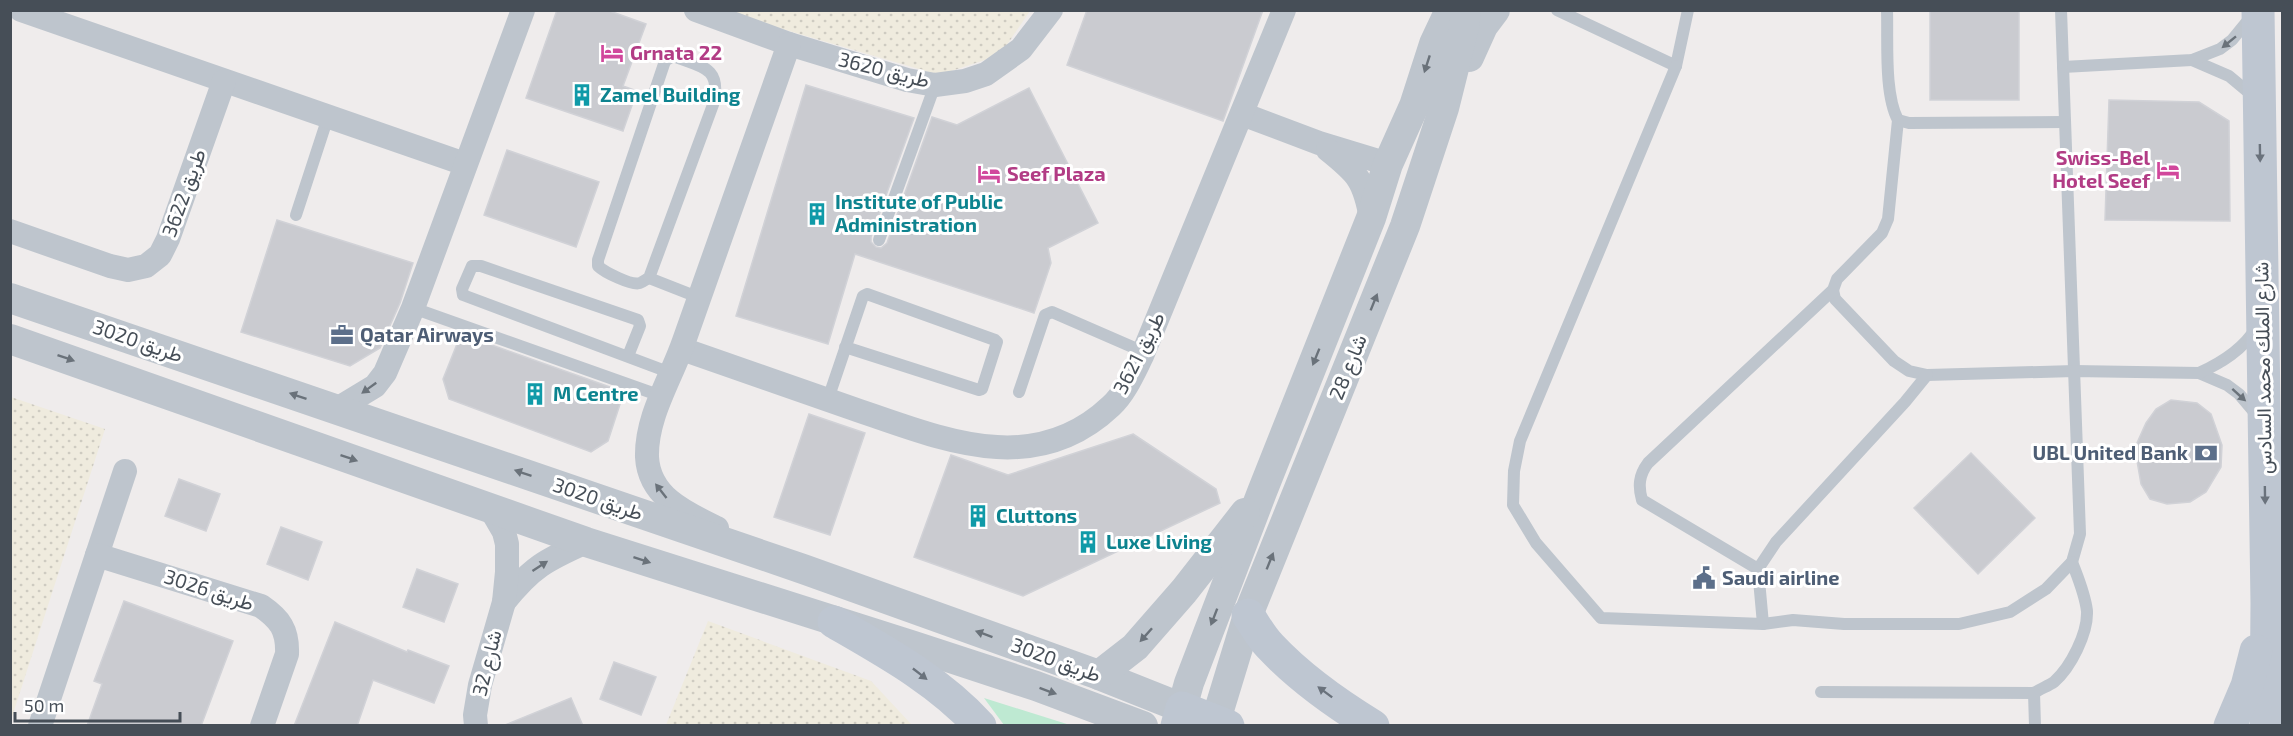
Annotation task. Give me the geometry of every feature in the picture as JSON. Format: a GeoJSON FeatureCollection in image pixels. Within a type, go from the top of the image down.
{"type":"FeatureCollection","features":[{"type":"Feature","properties":{"kind":"main road","name":"شارع الملك محمد السادس"},"geometry":{"type":"LineString","coordinates":[[2256,10],[2267,603],[2266,726]]}},
{"type":"Feature","properties":{"kind":"main road"},"geometry":{"type":"LineString","coordinates":[[2230,726],[2247,686],[2267,603]]}},
{"type":"Feature","properties":{"kind":"main road"},"geometry":{"type":"LineString","coordinates":[[1248,615],[1269,645],[1297,671],[1373,726]]}},
{"type":"Feature","properties":{"kind":"main road"},"geometry":{"type":"LineString","coordinates":[[834,622],[910,667],[965,709],[980,726]]}},
{"type":"Feature","properties":{"kind":"main road"},"geometry":{"type":"LineString","coordinates":[[1180,717],[1219,724]]}},
{"type":"Feature","properties":{"kind":"street"},"geometry":{"type":"LineString","coordinates":[[21,10],[465,164]]}},
{"type":"Feature","properties":{"kind":"street"},"geometry":{"type":"LineString","coordinates":[[337,409],[375,386],[386,373],[413,308],[523,10]]}},
{"type":"Feature","properties":{"kind":"street","name":"طريق 3620"},"geometry":{"type":"LineString","coordinates":[[696,10],[789,44],[907,80],[934,85],[965,81],[986,74],[1021,49],[1051,10]]}},
{"type":"Feature","properties":{"kind":"street","name":"طريق 3621"},"geometry":{"type":"LineString","coordinates":[[682,349],[934,436],[980,447],[1018,449],[1055,441],[1084,426],[1112,405],[1144,352],[1284,10]]}},
{"type":"Feature","properties":{"kind":"street","name":"شارع 28"},"geometry":{"type":"LineString","coordinates":[[1180,717],[1189,683],[1371,218],[1388,164],[1414,106],[1434,44],[1450,10]]}},
{"type":"Feature","properties":{"kind":"street","name":"شارع 28"},"geometry":{"type":"LineString","coordinates":[[1219,724],[1248,615],[1405,226],[1444,108],[1464,28],[1466,10]]}},
{"type":"Feature","properties":{"kind":"street"},"geometry":{"type":"LineString","coordinates":[[1444,108],[1483,26],[1495,10]]}},
{"type":"Feature","properties":{"kind":"street"},"geometry":{"type":"LineString","coordinates":[[789,44],[682,349],[650,430],[647,459],[655,485],[673,505],[803,569]]}},
{"type":"Feature","properties":{"kind":"street","name":"طريق 3622"},"geometry":{"type":"LineString","coordinates":[[10,231],[110,266],[128,270],[146,266],[160,255],[168,239],[224,81]]}},
{"type":"Feature","properties":{"kind":"street"},"geometry":{"type":"LineString","coordinates":[[1242,114],[1320,143],[1388,164],[1399,194],[1405,226]]}},
{"type":"Feature","properties":{"kind":"street"},"geometry":{"type":"LineString","coordinates":[[1320,143],[1359,178],[1368,199],[1371,218]]}},
{"type":"Feature","properties":{"kind":"street","name":"طريق 3020"},"geometry":{"type":"LineString","coordinates":[[10,298],[803,569],[1099,675],[1180,717]]}},
{"type":"Feature","properties":{"kind":"street","name":"طريق 3020"},"geometry":{"type":"LineString","coordinates":[[10,339],[586,542],[1036,686],[1143,726]]}},
{"type":"Feature","properties":{"kind":"street"},"geometry":{"type":"LineString","coordinates":[[40,726],[125,471]]}},
{"type":"Feature","properties":{"kind":"street"},"geometry":{"type":"LineString","coordinates":[[1099,675],[1135,647],[1262,492]]}},
{"type":"Feature","properties":{"kind":"street"},"geometry":{"type":"LineString","coordinates":[[490,508],[504,532],[507,544],[504,602]]}},
{"type":"Feature","properties":{"kind":"street"},"geometry":{"type":"LineString","coordinates":[[504,602],[533,570],[555,556],[586,542]]}},
{"type":"Feature","properties":{"kind":"street","name":"طريق 3026"},"geometry":{"type":"LineString","coordinates":[[97,555],[261,606],[276,616],[288,642],[287,654],[262,726]]}},
{"type":"Feature","properties":{"kind":"street","name":"شارع 32"},"geometry":{"type":"LineString","coordinates":[[476,726],[475,715],[480,685],[504,602]]}},
{"type":"Feature","properties":{"kind":"lane"},"geometry":{"type":"LineString","coordinates":[[1557,10],[1676,66]]}},
{"type":"Feature","properties":{"kind":"lane"},"geometry":{"type":"LineString","coordinates":[[1688,10],[1676,66],[1520,441],[1514,471],[1513,505],[1536,543],[1601,618],[1763,624],[1793,620],[1844,624],[1959,624],[2010,612],[2046,589],[2072,562],[2080,534],[2061,10]]}},
{"type":"Feature","properties":{"kind":"lane"},"geometry":{"type":"LineString","coordinates":[[1758,569],[1642,500],[1639,488],[1640,479],[1648,463],[1833,290],[1837,279],[1882,233],[1888,213],[1898,120],[1891,108],[1889,89],[1887,10]]}},
{"type":"Feature","properties":{"kind":"lane"},"geometry":{"type":"LineString","coordinates":[[2063,67],[2192,60],[2214,52],[2232,40],[2256,10]]}},
{"type":"Feature","properties":{"kind":"lane"},"geometry":{"type":"LineString","coordinates":[[673,56],[711,70],[716,80],[716,92],[649,278],[640,283],[633,283],[602,270],[598,266],[598,260],[665,61],[673,56]]}},
{"type":"Feature","properties":{"kind":"lane"},"geometry":{"type":"LineString","coordinates":[[2192,60],[2229,76],[2259,102]]}},
{"type":"Feature","properties":{"kind":"lane"},"geometry":{"type":"LineString","coordinates":[[879,240],[934,85]]}},
{"type":"Feature","properties":{"kind":"lane"},"geometry":{"type":"LineString","coordinates":[[296,215],[328,117]]}},
{"type":"Feature","properties":{"kind":"lane"},"geometry":{"type":"LineString","coordinates":[[1898,120],[1909,123],[2065,122]]}},
{"type":"Feature","properties":{"kind":"lane"},"geometry":{"type":"LineString","coordinates":[[628,356],[640,326],[638,320],[480,266],[472,266],[462,289],[463,295],[671,373]]}},
{"type":"Feature","properties":{"kind":"lane"},"geometry":{"type":"LineString","coordinates":[[649,278],[700,298]]}},
{"type":"Feature","properties":{"kind":"lane"},"geometry":{"type":"LineString","coordinates":[[1833,290],[1835,299],[1894,362],[1909,371],[1927,375],[2074,371],[2199,373],[2227,385],[2239,394],[2254,411],[2264,432]]}},
{"type":"Feature","properties":{"kind":"lane"},"geometry":{"type":"LineString","coordinates":[[828,399],[845,347],[863,296],[867,294],[984,335],[997,342],[982,389],[979,390],[845,347]]}},
{"type":"Feature","properties":{"kind":"lane"},"geometry":{"type":"LineString","coordinates":[[413,308],[662,396]]}},
{"type":"Feature","properties":{"kind":"lane"},"geometry":{"type":"LineString","coordinates":[[1019,392],[1045,315],[1048,313],[1052,312],[1144,352]]}},
{"type":"Feature","properties":{"kind":"lane"},"geometry":{"type":"LineString","coordinates":[[2199,373],[2215,366],[2242,345],[2262,318]]}},
{"type":"Feature","properties":{"kind":"lane"},"geometry":{"type":"LineString","coordinates":[[1763,624],[1758,569],[1776,542],[1927,375]]}},
{"type":"Feature","properties":{"kind":"lane"},"geometry":{"type":"LineString","coordinates":[[1821,692],[2034,693],[2054,682],[2069,665],[2081,640],[2087,613],[2083,590],[2072,562]]}},
{"type":"Feature","properties":{"kind":"lane"},"geometry":{"type":"LineString","coordinates":[[2034,693],[2036,726]]}},
{"type":"Feature","properties":{"kind":"green space"},"geometry":{"type":"Polygon","coordinates":[[[984,698],[1070,725],[1004,725],[984,698]]]}},
{"type":"Feature","properties":{"kind":"sand"},"geometry":{"type":"Polygon","coordinates":[[[721,11],[1030,11],[1000,55],[939,75],[721,11]]]}},
{"type":"Feature","properties":{"kind":"sand"},"geometry":{"type":"Polygon","coordinates":[[[10,397],[105,429],[11,720],[10,397]]]}},
{"type":"Feature","properties":{"kind":"sand"},"geometry":{"type":"Polygon","coordinates":[[[708,621],[871,681],[912,725],[666,725],[708,621]]]}},
{"type":"Feature","properties":{"kind":"building"},"geometry":{"type":"Polygon","coordinates":[[[557,10],[607,10],[646,24],[623,86],[637,91],[623,131],[526,98],[557,10]]]}},
{"type":"Feature","properties":{"kind":"building"},"geometry":{"type":"Polygon","coordinates":[[[1087,10],[1263,10],[1223,121],[1067,65],[1087,10]]]}},
{"type":"Feature","properties":{"kind":"building"},"geometry":{"type":"Polygon","coordinates":[[[1930,10],[2019,10],[2019,100],[1930,100],[1930,10]]]}},
{"type":"Feature","properties":{"kind":"building"},"geometry":{"type":"Polygon","coordinates":[[[806,85],[914,118],[871,237],[871,242],[876,247],[881,248],[887,243],[932,117],[957,125],[1029,88],[1098,223],[1048,248],[1051,263],[1034,313],[855,254],[828,344],[736,316],[806,85]]]}},
{"type":"Feature","properties":{"kind":"building","name":"Swiss-Bel Hotel Seef"},"geometry":{"type":"Polygon","coordinates":[[[2109,100],[2199,102],[2229,121],[2230,221],[2105,220],[2109,100]]]}},
{"type":"Feature","properties":{"kind":"building"},"geometry":{"type":"Polygon","coordinates":[[[507,150],[599,182],[576,247],[484,215],[507,150]]]}},
{"type":"Feature","properties":{"kind":"building"},"geometry":{"type":"Polygon","coordinates":[[[277,220],[413,263],[400,303],[380,348],[350,366],[241,332],[277,220]]]}},
{"type":"Feature","properties":{"kind":"building","name":"M Centre"},"geometry":{"type":"Polygon","coordinates":[[[461,334],[624,392],[608,441],[591,452],[449,399],[443,379],[461,334]]]}},
{"type":"Feature","properties":{"kind":"building"},"geometry":{"type":"Polygon","coordinates":[[[2171,400],[2197,403],[2211,414],[2222,445],[2221,467],[2206,492],[2190,502],[2167,504],[2150,499],[2141,484],[2137,443],[2146,423],[2156,409],[2171,400]]]}},
{"type":"Feature","properties":{"kind":"building"},"geometry":{"type":"Polygon","coordinates":[[[809,414],[865,433],[830,535],[774,517],[809,414]]]}},
{"type":"Feature","properties":{"kind":"building"},"geometry":{"type":"Polygon","coordinates":[[[1133,434],[1216,489],[1220,503],[1023,596],[914,557],[951,455],[1008,475],[1133,434]]]}},
{"type":"Feature","properties":{"kind":"building"},"geometry":{"type":"Polygon","coordinates":[[[1971,453],[2035,518],[1978,574],[1914,508],[1971,453]]]}},
{"type":"Feature","properties":{"kind":"building"},"geometry":{"type":"Polygon","coordinates":[[[179,479],[220,494],[206,531],[165,516],[179,479]]]}},
{"type":"Feature","properties":{"kind":"building"},"geometry":{"type":"Polygon","coordinates":[[[281,527],[322,542],[308,580],[267,564],[281,527]]]}},
{"type":"Feature","properties":{"kind":"building"},"geometry":{"type":"Polygon","coordinates":[[[417,569],[458,584],[444,622],[403,607],[417,569]]]}},
{"type":"Feature","properties":{"kind":"building"},"geometry":{"type":"Polygon","coordinates":[[[124,601],[233,641],[201,726],[87,726],[102,684],[94,681],[124,601]]]}},
{"type":"Feature","properties":{"kind":"building"},"geometry":{"type":"Polygon","coordinates":[[[335,622],[407,652],[408,650],[449,666],[434,703],[373,680],[357,726],[294,726],[335,622]]]}},
{"type":"Feature","properties":{"kind":"building"},"geometry":{"type":"Polygon","coordinates":[[[614,662],[656,677],[641,715],[600,699],[614,662]]]}},
{"type":"Feature","properties":{"kind":"building"},"geometry":{"type":"Polygon","coordinates":[[[571,698],[583,726],[505,726],[505,725],[571,698]]]}},
{"type":"Feature","properties":{"kind":"place","name":"Grnata 22"},"geometry":{"type":"Point","coordinates":[612,53]}},
{"type":"Feature","properties":{"kind":"place","name":"Zamel Building"},"geometry":{"type":"Point","coordinates":[582,95]}},
{"type":"Feature","properties":{"kind":"place","name":"Swiss-Bel Hotel Seef"},"geometry":{"type":"Point","coordinates":[2168,170]}},
{"type":"Feature","properties":{"kind":"place","name":"Seef Plaza"},"geometry":{"type":"Point","coordinates":[989,174]}},
{"type":"Feature","properties":{"kind":"place","name":"Institute of Public Administration"},"geometry":{"type":"Point","coordinates":[817,214]}},
{"type":"Feature","properties":{"kind":"place","name":"Qatar Airways"},"geometry":{"type":"Point","coordinates":[342,335]}},
{"type":"Feature","properties":{"kind":"place","name":"M Centre"},"geometry":{"type":"Point","coordinates":[535,394]}},
{"type":"Feature","properties":{"kind":"place","name":"UBL United Bank"},"geometry":{"type":"Point","coordinates":[2206,453]}},
{"type":"Feature","properties":{"kind":"place","name":"Cluttons"},"geometry":{"type":"Point","coordinates":[978,516]}},
{"type":"Feature","properties":{"kind":"place","name":"Luxe Living"},"geometry":{"type":"Point","coordinates":[1088,542]}},
{"type":"Feature","properties":{"kind":"place","name":"Saudi airline"},"geometry":{"type":"Point","coordinates":[1704,578]}}]}
